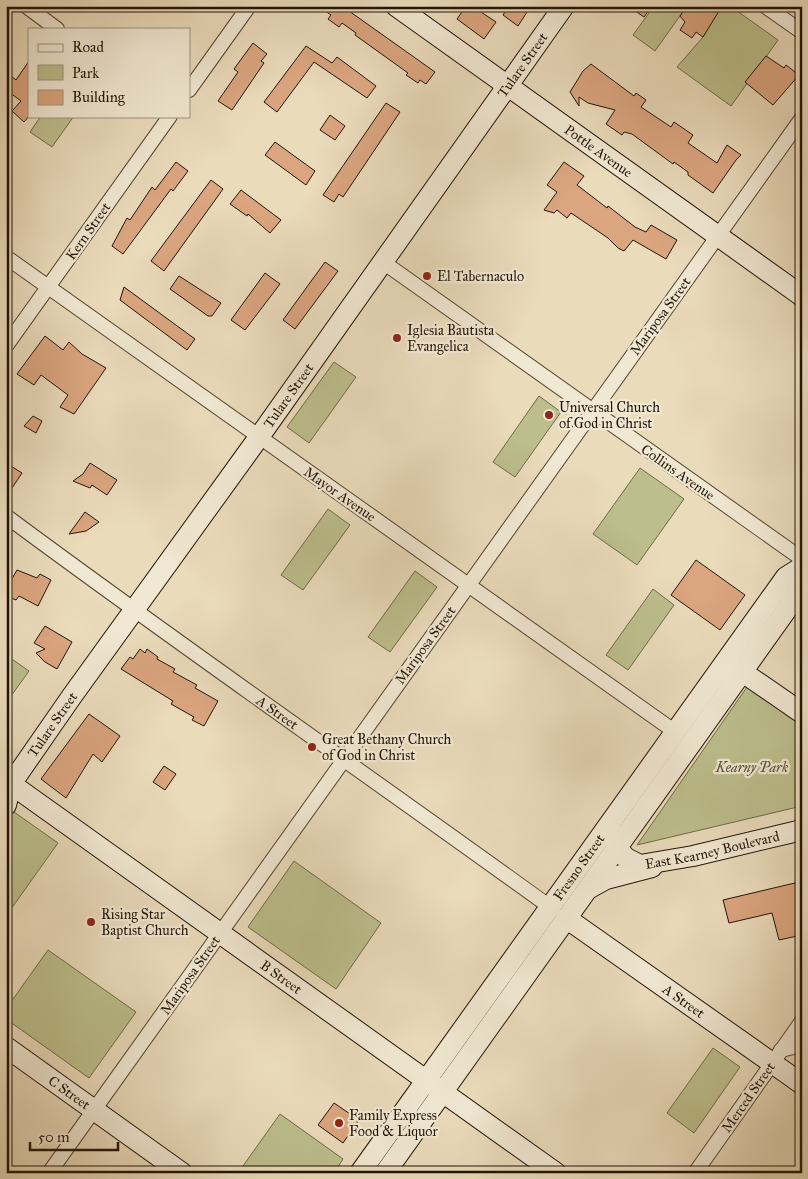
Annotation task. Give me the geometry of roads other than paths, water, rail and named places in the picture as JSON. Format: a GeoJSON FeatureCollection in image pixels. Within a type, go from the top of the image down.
{"type":"FeatureCollection","features":[{"type":"Feature","properties":{"kind":"main road","name":"Pottle Avenue"},"geometry":{"type":"LineString","coordinates":[[396,6],[802,296]]}},
{"type":"Feature","properties":{"kind":"main road","name":"Tulare Street"},"geometry":{"type":"LineString","coordinates":[[6,805],[8,784],[259,437],[564,6]]}},
{"type":"Feature","properties":{"kind":"main road","name":"Fresno Street"},"geometry":{"type":"LineString","coordinates":[[385,1173],[443,1093],[642,777],[786,577],[802,567]]}},
{"type":"Feature","properties":{"kind":"main road","name":"Fresno Street"},"geometry":{"type":"LineString","coordinates":[[360,1173],[426,1081],[558,912],[585,891],[802,588]]}},
{"type":"Feature","properties":{"kind":"main road"},"geometry":{"type":"LineString","coordinates":[[714,675],[741,671],[802,713]]}},
{"type":"Feature","properties":{"kind":"main road"},"geometry":{"type":"LineString","coordinates":[[617,848],[615,840],[616,831],[623,821],[642,777]]}},
{"type":"Feature","properties":{"kind":"main road","name":"B Street"},"geometry":{"type":"LineString","coordinates":[[8,784],[220,932],[556,1173]]}},
{"type":"Feature","properties":{"kind":"main road","name":"East Kearney Boulevard"},"geometry":{"type":"LineString","coordinates":[[617,848],[626,858],[640,865],[693,856],[802,830]]}},
{"type":"Feature","properties":{"kind":"main road"},"geometry":{"type":"LineString","coordinates":[[585,891],[606,879],[693,856]]}},
{"type":"Feature","properties":{"kind":"main road","name":"A Street"},"geometry":{"type":"LineString","coordinates":[[558,912],[777,1056],[802,1084]]}},
{"type":"Feature","properties":{"kind":"main road","name":"C Street"},"geometry":{"type":"LineString","coordinates":[[6,1047],[182,1173]]}},
{"type":"Feature","properties":{"kind":"street"},"geometry":{"type":"LineString","coordinates":[[26,6],[56,28]]}},
{"type":"Feature","properties":{"kind":"street"},"geometry":{"type":"LineString","coordinates":[[190,89],[249,6]]}},
{"type":"Feature","properties":{"kind":"street"},"geometry":{"type":"LineString","coordinates":[[765,6],[802,32]]}},
{"type":"Feature","properties":{"kind":"street","name":"Kern Street"},"geometry":{"type":"LineString","coordinates":[[6,346],[169,118]]}},
{"type":"Feature","properties":{"kind":"street","name":"Mariposa Street"},"geometry":{"type":"LineString","coordinates":[[48,1173],[802,118]]}},
{"type":"Feature","properties":{"kind":"street","name":"Mayor Avenue"},"geometry":{"type":"LineString","coordinates":[[6,257],[674,731]]}},
{"type":"Feature","properties":{"kind":"street","name":"Collins Avenue"},"geometry":{"type":"LineString","coordinates":[[383,262],[592,412],[802,559]]}},
{"type":"Feature","properties":{"kind":"street","name":"A Street"},"geometry":{"type":"LineString","coordinates":[[6,516],[134,611],[344,758],[558,912]]}},
{"type":"Feature","properties":{"kind":"street","name":"Merced Street"},"geometry":{"type":"LineString","coordinates":[[695,1173],[802,1021]]}},
{"type":"Feature","properties":{"kind":"street"},"geometry":{"type":"LineString","coordinates":[[777,1056],[802,1045]]}},
{"type":"Feature","properties":{"kind":"place","name":"El Tabernaculo"},"geometry":{"type":"Point","coordinates":[427,276]}},
{"type":"Feature","properties":{"kind":"place","name":"Iglesia Bautista Evangelica"},"geometry":{"type":"Point","coordinates":[397,338]}},
{"type":"Feature","properties":{"kind":"place","name":"Universal Church of God in Christ"},"geometry":{"type":"Point","coordinates":[549,415]}},
{"type":"Feature","properties":{"kind":"place","name":"Great Bethany Church of God in Christ"},"geometry":{"type":"Point","coordinates":[312,747]}},
{"type":"Feature","properties":{"kind":"place","name":"Rising Star Baptist Church"},"geometry":{"type":"Point","coordinates":[91,922]}},
{"type":"Feature","properties":{"kind":"place","name":"Family Express Food & Liquor"},"geometry":{"type":"Point","coordinates":[339,1123]}},
{"type":"Feature","properties":{"kind":"park label","name":"Kearny Park"},"geometry":{"type":"Point","coordinates":[752,767]}}]}
